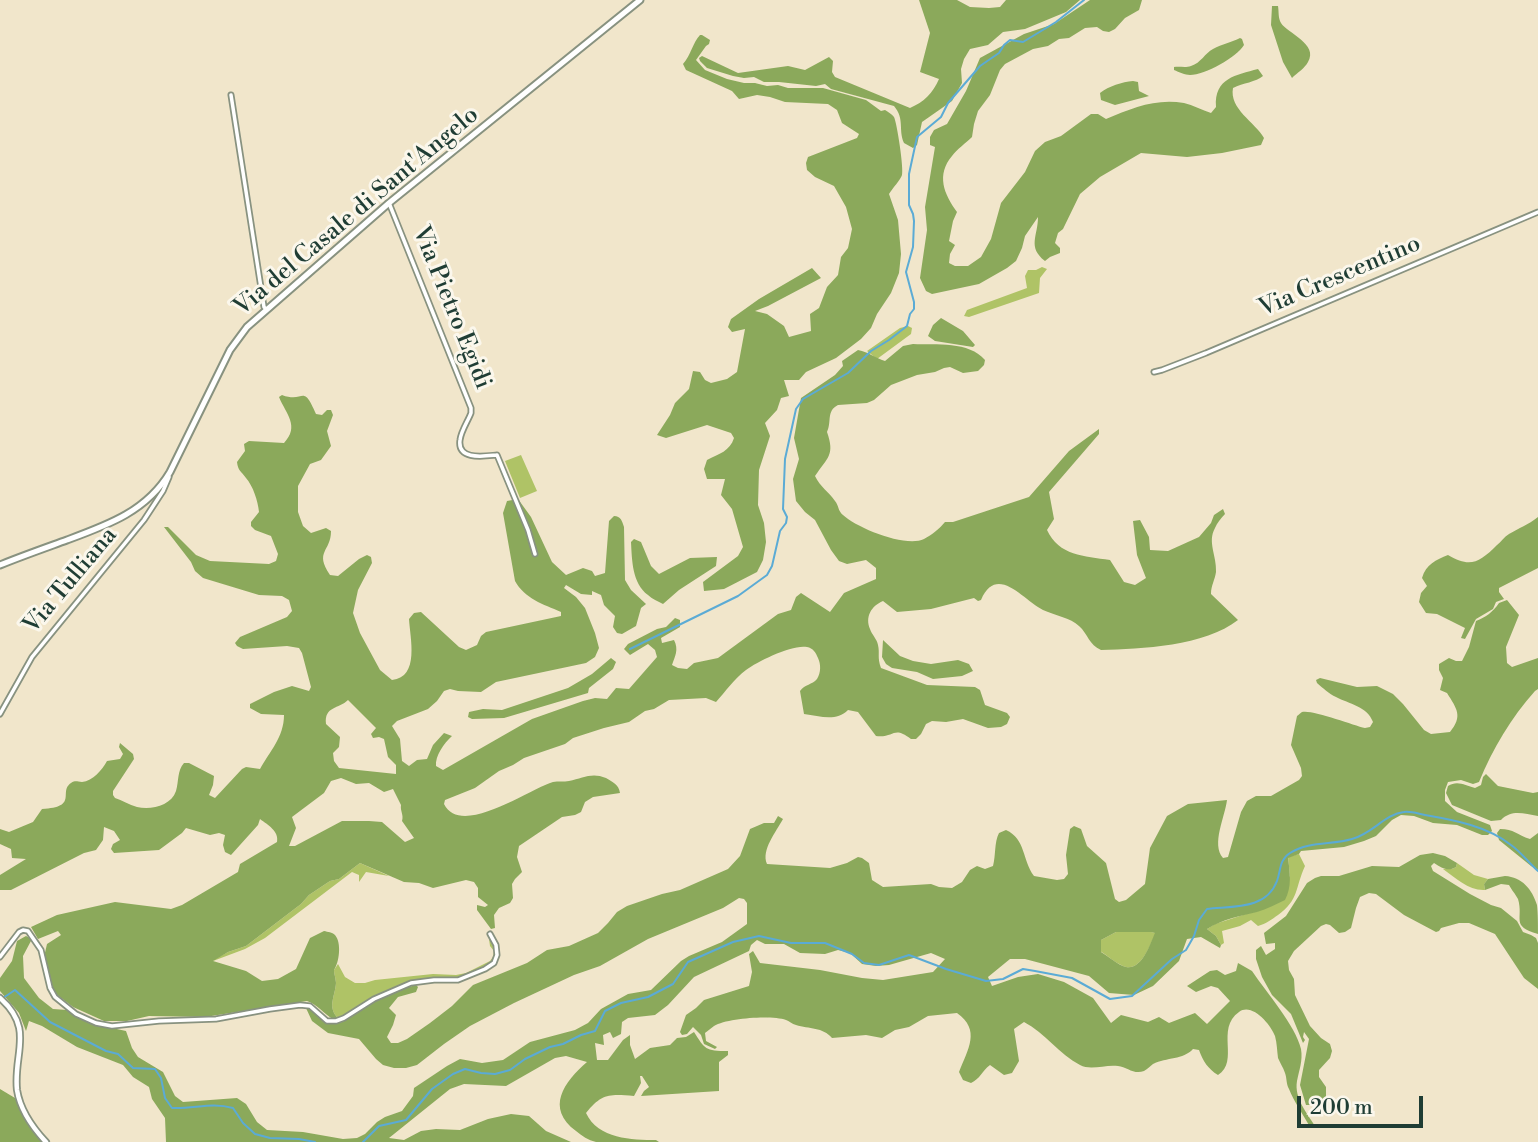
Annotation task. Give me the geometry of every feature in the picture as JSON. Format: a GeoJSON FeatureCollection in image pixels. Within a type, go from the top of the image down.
{"type":"FeatureCollection","features":[{"type":"Feature","properties":{"kind":"main road","name":"Via del Casale di Sant'Angelo"},"geometry":{"type":"LineString","coordinates":[[0,565],[93,531],[125,516],[148,500],[161,487],[170,472],[230,350],[247,327],[389,204],[640,0]]}},
{"type":"Feature","properties":{"kind":"street"},"geometry":{"type":"LineString","coordinates":[[231,95],[266,309]]}},
{"type":"Feature","properties":{"kind":"street","name":"Via Pietro Egidi"},"geometry":{"type":"LineString","coordinates":[[389,204],[471,405],[460,445],[471,456],[497,455],[535,554]]}},
{"type":"Feature","properties":{"kind":"street","name":"Via Crescentino"},"geometry":{"type":"LineString","coordinates":[[1154,372],[1217,349],[1538,212]]}},
{"type":"Feature","properties":{"kind":"street","name":"Via Tulliana"},"geometry":{"type":"LineString","coordinates":[[0,714],[32,657],[144,520],[163,491],[170,472]]}},
{"type":"Feature","properties":{"kind":"street"},"geometry":{"type":"LineString","coordinates":[[0,957],[17,933],[28,931],[40,950],[55,997],[76,1014],[103,1025],[216,1019],[298,1005],[310,1006],[324,1020],[331,1022],[344,1018],[374,999],[411,984],[461,979],[485,969],[494,963],[498,956],[490,934]]}},
{"type":"Feature","properties":{"kind":"street"},"geometry":{"type":"LineString","coordinates":[[0,998],[16,1017],[20,1028],[17,1087],[20,1102],[27,1117],[46,1142]]}},
{"type":"Feature","properties":{"kind":"green space"},"geometry":{"type":"Polygon","coordinates":[[[919,0],[957,0],[970,7],[989,8],[1000,7],[1006,0],[1080,0],[1066,12],[1025,29],[1003,32],[988,45],[970,49],[961,69],[962,83],[952,101],[922,122],[917,145],[913,148],[904,143],[899,115],[894,106],[831,89],[825,84],[816,86],[764,82],[754,77],[733,76],[707,68],[699,58],[702,56],[738,73],[788,66],[805,70],[829,57],[833,61],[832,72],[835,77],[910,108],[928,96],[939,79],[920,72],[930,33],[919,0]]]}},
{"type":"Feature","properties":{"kind":"green space"},"geometry":{"type":"Polygon","coordinates":[[[1090,0],[1142,0],[1139,10],[1109,32],[1097,27],[1085,28],[1069,38],[1033,49],[1005,64],[1000,70],[990,95],[978,111],[972,137],[954,153],[944,170],[945,191],[957,212],[949,241],[955,245],[949,263],[968,266],[981,257],[991,239],[1001,203],[1025,172],[1035,151],[1091,114],[1098,114],[1106,119],[1135,108],[1164,102],[1184,103],[1211,113],[1216,107],[1219,90],[1228,79],[1258,69],[1263,76],[1233,88],[1233,96],[1239,109],[1264,138],[1261,145],[1187,157],[1141,153],[1100,177],[1080,194],[1063,229],[1058,233],[1055,243],[1060,248],[1060,253],[1045,261],[1036,251],[1038,217],[1025,236],[1016,261],[1007,268],[979,284],[932,294],[926,291],[920,278],[927,230],[925,207],[935,147],[930,145],[930,137],[934,130],[947,124],[966,91],[980,58],[1024,34],[1054,24],[1090,0]]]}},
{"type":"Feature","properties":{"kind":"green space"},"geometry":{"type":"Polygon","coordinates":[[[1272,6],[1278,6],[1281,23],[1306,44],[1309,50],[1307,64],[1292,78],[1283,62],[1271,25],[1272,6]]]}},
{"type":"Feature","properties":{"kind":"green space"},"geometry":{"type":"Polygon","coordinates":[[[700,35],[710,40],[696,60],[705,70],[744,83],[788,88],[823,88],[866,100],[881,111],[890,113],[897,128],[902,171],[889,194],[898,220],[901,254],[899,273],[891,293],[871,328],[861,339],[836,358],[806,372],[799,380],[784,380],[789,396],[781,398],[777,410],[765,423],[770,436],[759,470],[758,505],[766,542],[763,560],[757,572],[724,589],[704,591],[703,582],[738,556],[743,547],[732,509],[721,495],[725,479],[707,479],[704,469],[707,460],[727,449],[734,438],[731,433],[707,425],[666,438],[657,435],[675,403],[689,389],[693,371],[700,372],[705,380],[711,383],[727,379],[737,372],[745,329],[732,332],[728,327],[731,319],[812,268],[821,278],[755,311],[767,314],[784,326],[789,337],[811,331],[810,314],[819,308],[827,287],[838,275],[841,257],[848,248],[852,229],[846,207],[834,186],[815,177],[807,170],[806,163],[808,157],[857,138],[859,134],[842,123],[837,110],[828,104],[785,102],[757,95],[739,99],[732,91],[686,70],[683,64],[700,35]]]}},
{"type":"Feature","properties":{"kind":"green space"},"geometry":{"type":"Polygon","coordinates":[[[1240,38],[1244,45],[1240,50],[1212,69],[1190,75],[1174,70],[1174,67],[1194,65],[1213,49],[1240,38]]]}},
{"type":"Feature","properties":{"kind":"green space"},"geometry":{"type":"Polygon","coordinates":[[[1124,82],[1138,82],[1139,91],[1149,96],[1115,105],[1101,100],[1100,93],[1124,82]]]}},
{"type":"Feature","properties":{"kind":"green space"},"geometry":{"type":"Polygon","coordinates":[[[1042,267],[1047,269],[1040,278],[1039,293],[969,317],[964,316],[967,310],[1027,288],[1025,276],[1028,270],[1042,267]]]}},
{"type":"Feature","properties":{"kind":"green space"},"geometry":{"type":"Polygon","coordinates":[[[941,318],[963,331],[975,345],[973,347],[935,341],[928,336],[933,325],[941,318]]]}},
{"type":"Feature","properties":{"kind":"green space"},"geometry":{"type":"Polygon","coordinates":[[[900,328],[912,328],[911,334],[877,359],[867,351],[900,328]]]}},
{"type":"Feature","properties":{"kind":"green space"},"geometry":{"type":"Polygon","coordinates":[[[932,344],[961,347],[978,354],[985,360],[984,365],[978,371],[963,373],[950,367],[917,375],[891,385],[867,403],[834,407],[827,432],[830,451],[815,476],[843,515],[859,526],[894,539],[924,539],[945,522],[953,522],[1029,497],[1069,451],[1099,429],[1099,434],[1049,492],[1054,519],[1047,530],[1052,539],[1073,553],[1110,560],[1124,582],[1135,585],[1146,578],[1137,555],[1133,521],[1140,520],[1149,537],[1150,550],[1168,551],[1199,537],[1214,515],[1223,509],[1225,514],[1216,526],[1212,539],[1216,572],[1211,594],[1238,620],[1224,629],[1191,641],[1135,649],[1101,650],[1076,623],[1043,610],[1003,585],[987,589],[978,601],[974,598],[931,609],[897,612],[883,601],[872,609],[868,620],[879,648],[881,668],[927,685],[975,687],[980,690],[985,705],[1007,713],[1010,717],[1007,724],[988,728],[963,719],[932,721],[926,724],[916,739],[911,739],[897,732],[876,736],[858,712],[848,710],[833,717],[804,714],[800,691],[817,679],[820,663],[811,648],[793,648],[746,670],[716,702],[706,698],[669,700],[629,722],[573,738],[565,744],[524,758],[475,788],[445,800],[444,804],[453,813],[465,816],[496,808],[553,782],[588,776],[606,778],[619,790],[620,793],[593,797],[585,802],[581,812],[562,817],[519,846],[517,857],[522,872],[512,884],[513,898],[510,903],[499,908],[494,915],[495,928],[491,929],[477,910],[477,905],[488,905],[478,897],[478,888],[474,882],[466,880],[433,888],[404,882],[360,863],[339,879],[330,881],[309,895],[246,946],[213,961],[246,971],[262,981],[278,979],[296,969],[310,938],[324,931],[333,933],[339,948],[334,970],[336,983],[332,1006],[338,1018],[333,1019],[307,1001],[205,1017],[149,1016],[127,1021],[104,1021],[73,1007],[56,994],[50,983],[44,957],[47,944],[61,935],[58,931],[38,939],[31,927],[57,915],[115,902],[171,909],[238,872],[240,864],[277,842],[275,831],[260,819],[258,825],[231,855],[225,852],[225,835],[210,835],[186,828],[159,850],[114,853],[111,849],[113,844],[120,840],[114,831],[104,827],[103,840],[96,850],[84,853],[11,890],[0,890],[0,875],[26,859],[12,858],[11,849],[0,844],[0,829],[9,832],[33,822],[42,809],[60,805],[66,799],[66,791],[71,783],[90,780],[107,761],[120,759],[123,754],[120,743],[133,754],[134,759],[113,791],[115,798],[142,808],[165,803],[176,791],[182,766],[189,763],[214,776],[209,795],[215,798],[242,769],[260,769],[282,730],[284,715],[261,714],[250,708],[250,704],[292,686],[309,691],[311,687],[299,648],[287,646],[243,649],[235,643],[240,637],[287,617],[292,611],[289,600],[282,596],[259,595],[203,578],[195,571],[164,527],[168,527],[196,555],[210,561],[269,564],[276,561],[278,554],[271,536],[251,526],[259,512],[258,503],[237,462],[245,451],[244,444],[249,441],[284,443],[289,437],[290,420],[279,397],[305,396],[316,414],[322,415],[331,410],[333,415],[327,431],[331,446],[321,460],[310,464],[298,486],[298,512],[303,526],[311,533],[326,528],[331,531],[323,556],[330,575],[338,576],[359,559],[367,555],[371,557],[372,563],[358,590],[353,613],[360,633],[380,670],[392,680],[407,672],[410,664],[409,619],[414,613],[421,612],[459,647],[466,650],[477,645],[486,632],[561,616],[561,612],[529,597],[515,581],[503,513],[507,501],[518,499],[531,517],[552,562],[566,575],[583,568],[592,571],[595,576],[605,573],[609,521],[614,516],[622,521],[625,580],[646,604],[641,608],[636,626],[622,634],[617,633],[613,627],[615,616],[604,605],[601,595],[592,591],[592,595],[581,594],[566,585],[564,588],[585,608],[599,648],[595,657],[586,663],[496,682],[481,692],[450,689],[444,691],[428,709],[397,721],[392,726],[400,739],[402,761],[409,766],[417,760],[427,759],[433,745],[444,733],[452,736],[437,758],[436,766],[443,770],[532,719],[583,701],[607,699],[616,688],[629,689],[657,657],[655,650],[648,644],[630,655],[624,649],[628,644],[666,627],[675,618],[680,620],[680,627],[661,638],[662,643],[674,640],[676,650],[672,665],[687,669],[694,663],[718,658],[778,614],[791,610],[796,597],[801,593],[830,612],[844,593],[876,579],[876,568],[866,560],[847,564],[839,561],[815,520],[796,501],[793,479],[799,459],[794,438],[801,398],[835,375],[843,366],[842,361],[858,350],[885,361],[903,346],[932,344]],[[348,700],[330,711],[326,718],[326,724],[340,737],[339,747],[333,753],[334,761],[339,768],[396,774],[396,765],[388,757],[384,739],[373,738],[371,734],[376,728],[348,700]],[[341,778],[331,781],[324,793],[292,817],[296,828],[289,846],[295,846],[342,821],[382,822],[405,842],[414,838],[402,821],[401,805],[393,789],[384,792],[369,783],[356,784],[341,778]]]}},
{"type":"Feature","properties":{"kind":"green space"},"geometry":{"type":"Polygon","coordinates":[[[521,455],[537,491],[520,498],[505,461],[521,455]]]}},
{"type":"Feature","properties":{"kind":"green space"},"geometry":{"type":"Polygon","coordinates":[[[1538,517],[1538,568],[1499,588],[1504,599],[1496,602],[1493,609],[1476,619],[1465,639],[1461,638],[1465,628],[1437,614],[1426,613],[1419,602],[1421,593],[1427,586],[1422,578],[1432,563],[1448,555],[1468,562],[1479,560],[1507,535],[1538,517]]]}},
{"type":"Feature","properties":{"kind":"green space"},"geometry":{"type":"Polygon","coordinates":[[[634,539],[641,542],[651,566],[659,574],[690,558],[717,557],[716,566],[663,604],[650,596],[639,584],[632,556],[631,542],[634,539]]]}},
{"type":"Feature","properties":{"kind":"green space"},"geometry":{"type":"Polygon","coordinates":[[[1507,600],[1519,615],[1506,647],[1507,663],[1512,667],[1538,658],[1538,689],[1503,734],[1479,782],[1448,782],[1445,790],[1445,801],[1457,812],[1490,825],[1492,831],[1488,835],[1457,825],[1433,823],[1414,816],[1401,815],[1376,836],[1364,841],[1344,847],[1301,851],[1288,858],[1290,885],[1285,900],[1261,911],[1225,920],[1207,929],[1216,936],[1220,948],[1201,937],[1187,939],[1179,961],[1153,986],[1134,995],[1109,993],[1089,976],[1025,959],[1010,959],[988,977],[992,986],[1018,977],[1038,974],[1064,982],[1093,998],[1111,1023],[1121,1015],[1148,1022],[1159,1017],[1169,1023],[1195,1013],[1207,1024],[1230,1001],[1218,988],[1211,986],[1196,992],[1187,986],[1210,971],[1217,970],[1225,975],[1236,971],[1238,963],[1252,971],[1298,1040],[1302,1058],[1297,1093],[1315,1126],[1310,1127],[1287,1085],[1273,1031],[1260,1016],[1250,1010],[1239,1012],[1232,1019],[1227,1062],[1218,1075],[1206,1064],[1199,1050],[1193,1049],[1184,1055],[1153,1064],[1140,1072],[1118,1066],[1084,1067],[1024,1022],[1014,1029],[1019,1061],[1012,1073],[1004,1075],[990,1065],[971,1083],[963,1080],[959,1072],[969,1048],[971,1033],[969,1026],[957,1013],[928,1016],[882,1038],[866,1035],[832,1038],[820,1030],[770,1018],[739,1019],[714,1026],[705,1033],[706,1041],[717,1047],[715,1049],[704,1044],[701,1035],[693,1027],[687,1034],[682,1035],[680,1032],[686,1015],[704,1000],[749,986],[752,972],[749,954],[753,951],[760,963],[883,980],[933,972],[945,959],[931,953],[876,966],[862,964],[850,953],[838,950],[825,954],[800,953],[784,944],[765,944],[757,940],[749,951],[694,977],[655,1015],[628,1018],[622,1022],[621,1034],[613,1038],[610,1032],[603,1035],[604,1045],[595,1043],[597,1060],[608,1060],[630,1035],[635,1059],[650,1048],[670,1045],[677,1038],[694,1032],[706,1048],[728,1051],[728,1055],[719,1062],[719,1091],[641,1096],[649,1087],[640,1076],[641,1083],[634,1096],[607,1096],[586,1113],[591,1122],[607,1133],[659,1142],[596,1142],[576,1131],[561,1113],[561,1095],[571,1078],[587,1062],[566,1056],[555,1058],[506,1086],[464,1084],[450,1089],[389,1138],[404,1140],[421,1131],[436,1129],[460,1130],[488,1119],[511,1114],[529,1116],[546,1131],[571,1142],[166,1142],[165,1118],[152,1099],[149,1087],[133,1077],[123,1065],[77,1047],[42,1026],[29,1021],[26,1031],[19,1013],[0,991],[0,978],[12,961],[17,941],[26,936],[32,939],[23,956],[24,978],[39,998],[53,1009],[67,1010],[89,1023],[126,1031],[138,1057],[163,1072],[175,1096],[183,1102],[237,1098],[246,1104],[257,1122],[267,1130],[303,1132],[343,1139],[357,1138],[385,1117],[402,1111],[413,1096],[414,1088],[460,1059],[482,1063],[503,1060],[530,1042],[575,1030],[588,1023],[601,1009],[628,994],[651,990],[681,961],[722,942],[747,924],[747,903],[739,898],[723,908],[648,939],[600,966],[514,1003],[470,1026],[417,1065],[406,1068],[383,1065],[359,1039],[328,1033],[312,1021],[306,1008],[310,1008],[325,1022],[338,1023],[349,1019],[380,998],[416,985],[416,992],[398,997],[389,1008],[396,1015],[387,1037],[391,1043],[398,1043],[452,1006],[473,985],[527,963],[547,950],[569,946],[598,933],[617,912],[627,906],[680,890],[728,869],[740,856],[750,829],[764,823],[774,823],[778,816],[783,819],[768,847],[767,864],[830,868],[858,857],[869,863],[872,880],[883,887],[931,884],[952,888],[962,882],[970,870],[977,866],[985,869],[993,866],[997,837],[1006,830],[1017,839],[1034,876],[1064,879],[1068,874],[1066,855],[1070,829],[1074,826],[1081,829],[1087,846],[1106,863],[1115,899],[1119,902],[1126,900],[1145,884],[1150,848],[1167,816],[1188,804],[1227,800],[1218,845],[1223,858],[1228,857],[1241,812],[1247,801],[1256,796],[1271,796],[1302,776],[1291,745],[1297,716],[1301,712],[1370,727],[1373,722],[1367,712],[1331,694],[1316,680],[1320,678],[1357,687],[1377,686],[1393,694],[1424,730],[1431,734],[1450,732],[1457,712],[1447,693],[1440,690],[1443,678],[1439,664],[1449,658],[1462,661],[1476,621],[1489,614],[1499,603],[1507,600]],[[1116,932],[1101,940],[1101,952],[1123,966],[1132,967],[1145,955],[1155,933],[1116,932]]]}},
{"type":"Feature","properties":{"kind":"green space"},"geometry":{"type":"Polygon","coordinates":[[[883,640],[900,656],[913,661],[931,664],[958,660],[969,664],[973,671],[962,676],[933,679],[917,672],[892,668],[882,657],[883,640]]]}},
{"type":"Feature","properties":{"kind":"green space"},"geometry":{"type":"Polygon","coordinates":[[[611,658],[616,662],[613,669],[589,688],[588,693],[504,718],[468,717],[469,712],[483,709],[502,710],[568,688],[592,674],[611,658]]]}},
{"type":"Feature","properties":{"kind":"green space"},"geometry":{"type":"Polygon","coordinates":[[[1486,774],[1498,786],[1538,792],[1538,816],[1514,813],[1501,820],[1491,821],[1452,805],[1446,793],[1448,786],[1458,783],[1475,788],[1481,785],[1486,774]]]}},
{"type":"Feature","properties":{"kind":"green space"},"geometry":{"type":"Polygon","coordinates":[[[1500,829],[1530,839],[1538,833],[1538,870],[1499,840],[1497,833],[1500,829]]]}},
{"type":"Feature","properties":{"kind":"green space"},"geometry":{"type":"Polygon","coordinates":[[[1433,853],[1457,863],[1456,867],[1448,869],[1434,863],[1431,866],[1433,871],[1470,894],[1501,908],[1517,921],[1523,932],[1536,938],[1538,989],[1524,978],[1495,934],[1469,923],[1459,923],[1436,932],[1404,915],[1376,894],[1369,893],[1360,897],[1351,928],[1339,933],[1330,925],[1321,926],[1294,951],[1288,961],[1294,979],[1295,995],[1310,1026],[1330,1044],[1332,1051],[1330,1058],[1319,1070],[1319,1077],[1326,1087],[1326,1103],[1321,1109],[1306,1105],[1300,1085],[1309,1039],[1304,1032],[1303,1043],[1291,1014],[1272,995],[1262,977],[1256,950],[1261,946],[1266,955],[1275,949],[1275,943],[1266,944],[1264,933],[1286,916],[1307,883],[1315,878],[1339,876],[1372,866],[1399,867],[1420,855],[1433,853]]]}},
{"type":"Feature","properties":{"kind":"green space"},"geometry":{"type":"Polygon","coordinates":[[[1299,854],[1305,866],[1290,904],[1261,925],[1258,926],[1251,920],[1222,931],[1224,943],[1221,945],[1216,936],[1207,929],[1258,911],[1290,876],[1288,857],[1299,854]]]}},
{"type":"Feature","properties":{"kind":"green space"},"geometry":{"type":"Polygon","coordinates":[[[360,863],[389,876],[366,872],[359,882],[359,875],[352,872],[265,938],[213,961],[246,946],[309,895],[330,881],[339,879],[360,863]]]}},
{"type":"Feature","properties":{"kind":"green space"},"geometry":{"type":"Polygon","coordinates":[[[1457,863],[1474,875],[1488,879],[1484,884],[1485,890],[1468,886],[1443,869],[1452,869],[1457,863]]]}},
{"type":"Feature","properties":{"kind":"green space"},"geometry":{"type":"Polygon","coordinates":[[[1505,876],[1521,881],[1532,894],[1537,905],[1538,934],[1521,925],[1518,899],[1509,885],[1501,884],[1485,890],[1484,884],[1488,879],[1505,876]]]}},
{"type":"Feature","properties":{"kind":"green space"},"geometry":{"type":"Polygon","coordinates":[[[1116,932],[1156,933],[1141,960],[1132,967],[1126,967],[1100,951],[1101,940],[1116,932]]]}},
{"type":"Feature","properties":{"kind":"green space"},"geometry":{"type":"Polygon","coordinates":[[[489,939],[496,952],[494,958],[476,972],[462,977],[414,982],[380,994],[338,1018],[333,1010],[336,983],[334,970],[338,964],[345,977],[355,983],[433,974],[456,975],[490,961],[494,951],[489,939]]]}},
{"type":"Feature","properties":{"kind":"green space"},"geometry":{"type":"Polygon","coordinates":[[[0,1089],[15,1098],[28,1123],[44,1142],[0,1142],[0,1089]]]}},
{"type":"Feature","properties":{"kind":"waterway"},"geometry":{"type":"LineString","coordinates":[[630,649],[738,596],[767,575],[772,566],[780,531],[786,523],[787,517],[783,509],[785,459],[796,409],[803,399],[848,373],[871,351],[907,326],[914,309],[906,272],[913,247],[914,221],[909,205],[909,174],[917,137],[941,117],[948,103],[980,66],[999,53],[1010,40],[1023,42],[1056,22],[1084,0]]}},
{"type":"Feature","properties":{"kind":"waterway"},"geometry":{"type":"LineString","coordinates":[[363,1142],[379,1126],[406,1120],[432,1089],[453,1074],[465,1069],[495,1074],[510,1070],[550,1047],[595,1031],[605,1011],[621,1003],[648,997],[673,984],[688,962],[733,942],[759,936],[791,943],[825,943],[852,954],[864,963],[879,965],[909,955],[986,981],[1003,979],[1023,969],[1035,971],[1072,978],[1110,999],[1132,996],[1172,959],[1186,950],[1199,920],[1207,909],[1248,905],[1265,897],[1272,890],[1282,862],[1290,853],[1313,845],[1359,836],[1397,814],[1412,812],[1481,828],[1502,838],[1538,871]]}},
{"type":"Feature","properties":{"kind":"waterway"},"geometry":{"type":"LineString","coordinates":[[0,1002],[15,990],[50,1022],[106,1051],[118,1054],[133,1068],[155,1069],[161,1078],[165,1098],[172,1108],[233,1108],[255,1134],[315,1142]]}}]}
